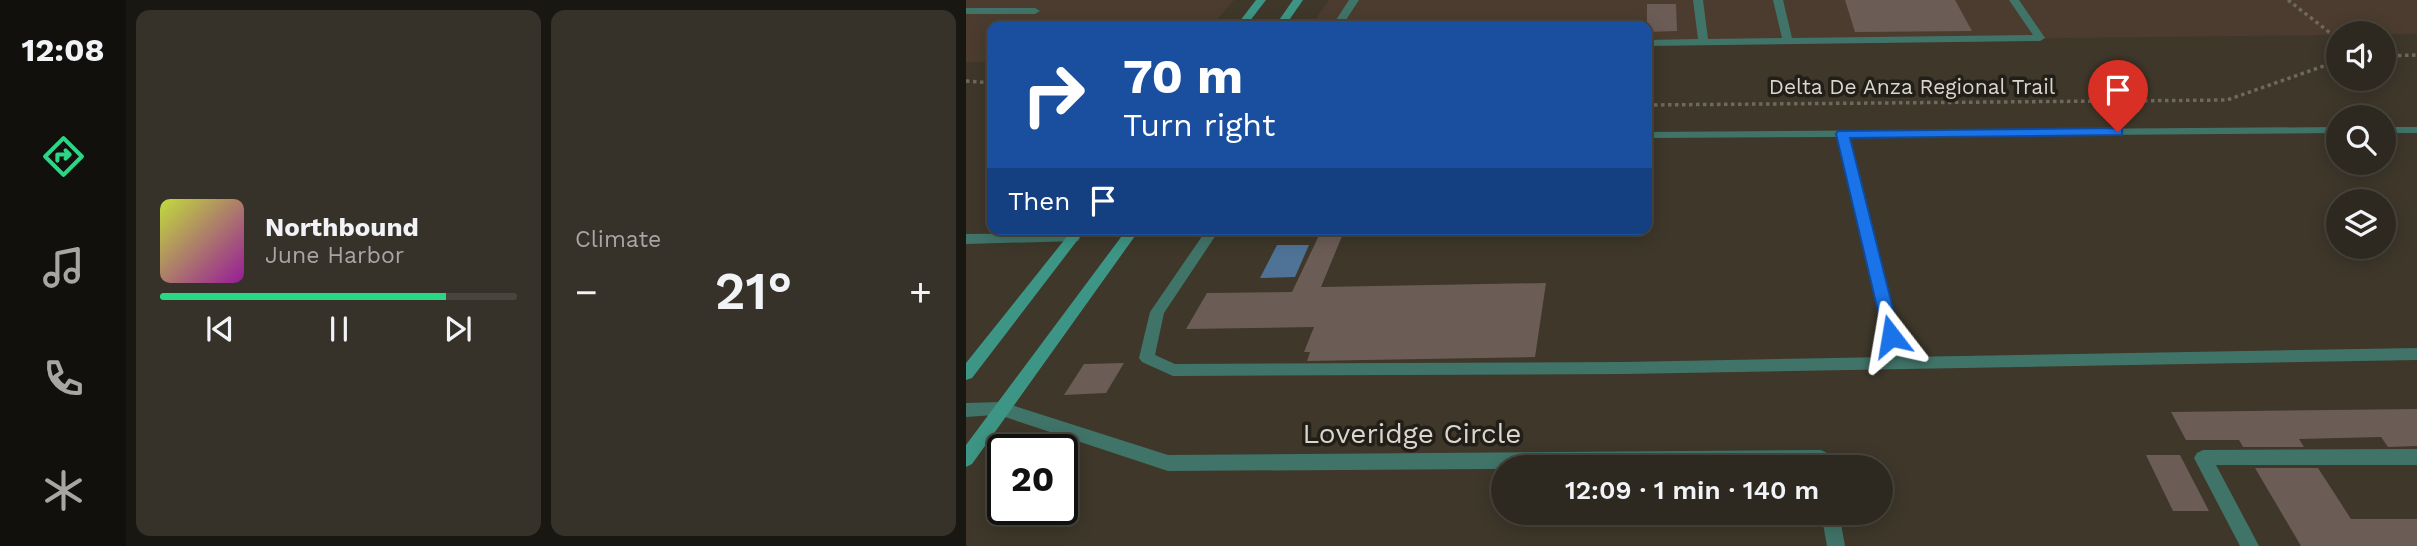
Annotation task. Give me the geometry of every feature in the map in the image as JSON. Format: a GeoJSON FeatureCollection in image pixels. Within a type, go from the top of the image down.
{"type":"FeatureCollection","features":[{"type":"Feature","properties":{"kind":"main road"},"geometry":{"type":"LineString","coordinates":[[1245,21],[1261,0]]}},
{"type":"Feature","properties":{"kind":"main road"},"geometry":{"type":"LineString","coordinates":[[1283,21],[1298,0]]}},
{"type":"Feature","properties":{"kind":"main road"},"geometry":{"type":"LineString","coordinates":[[966,374],[1076,235]]}},
{"type":"Feature","properties":{"kind":"main road"},"geometry":{"type":"LineString","coordinates":[[966,459],[1130,235]]}},
{"type":"Feature","properties":{"kind":"street"},"geometry":{"type":"LineString","coordinates":[[1340,21],[1354,0]]}},
{"type":"Feature","properties":{"kind":"street"},"geometry":{"type":"LineString","coordinates":[[1698,0],[1703,43]]}},
{"type":"Feature","properties":{"kind":"street"},"geometry":{"type":"LineString","coordinates":[[1778,0],[1788,41]]}},
{"type":"Feature","properties":{"kind":"street"},"geometry":{"type":"LineString","coordinates":[[1652,43],[2040,38],[2014,0]]}},
{"type":"Feature","properties":{"kind":"street"},"geometry":{"type":"LineString","coordinates":[[966,12],[1035,11]]}},
{"type":"Feature","properties":{"kind":"street"},"geometry":{"type":"LineString","coordinates":[[1652,135],[2326,130]]}},
{"type":"Feature","properties":{"kind":"street"},"geometry":{"type":"LineString","coordinates":[[2396,130],[2417,130]]}},
{"type":"Feature","properties":{"kind":"street"},"geometry":{"type":"LineString","coordinates":[[1842,134],[1897,361]]}},
{"type":"Feature","properties":{"kind":"street"},"geometry":{"type":"LineString","coordinates":[[966,239],[1055,235]]}},
{"type":"Feature","properties":{"kind":"street"},"geometry":{"type":"LineString","coordinates":[[1210,235],[1157,312],[1147,358],[1173,370],[1611,368],[2417,354]]}},
{"type":"Feature","properties":{"kind":"street","name":"Loveridge Circle"},"geometry":{"type":"LineString","coordinates":[[966,410],[1002,409],[1168,463],[1491,461]]}},
{"type":"Feature","properties":{"kind":"street"},"geometry":{"type":"LineString","coordinates":[[2250,546],[2203,458],[2417,457]]}},
{"type":"Feature","properties":{"kind":"street"},"geometry":{"type":"LineString","coordinates":[[1832,525],[1836,546]]}},
{"type":"Feature","properties":{"kind":"path"},"geometry":{"type":"LineString","coordinates":[[2288,0],[2326,30]]}},
{"type":"Feature","properties":{"kind":"path"},"geometry":{"type":"LineString","coordinates":[[2396,56],[2417,55]]}},
{"type":"Feature","properties":{"kind":"path","name":"Delta De Anza Regional Trail"},"geometry":{"type":"LineString","coordinates":[[1652,105],[2227,100],[2326,65]]}},
{"type":"Feature","properties":{"kind":"path"},"geometry":{"type":"LineString","coordinates":[[966,81],[987,83]]}},
{"type":"Feature","properties":{"kind":"shaded area"},"geometry":{"type":"Polygon","coordinates":[[[966,0],[1234,0],[1216,21],[987,21],[987,62],[966,62],[966,0]]]}},
{"type":"Feature","properties":{"kind":"shaded area"},"geometry":{"type":"Polygon","coordinates":[[[1329,0],[2417,0],[2417,34],[2396,34],[2396,21],[2326,21],[2326,35],[1652,43],[1652,21],[1314,21],[1329,0]]]}},
{"type":"Feature","properties":{"kind":"water"},"geometry":{"type":"Polygon","coordinates":[[[1277,245],[1309,245],[1295,277],[1260,278],[1277,245]]]}},
{"type":"Feature","properties":{"kind":"building"},"geometry":{"type":"Polygon","coordinates":[[[1845,0],[1955,0],[1972,31],[1855,32],[1845,0]]]}},
{"type":"Feature","properties":{"kind":"building"},"geometry":{"type":"Polygon","coordinates":[[[1647,4],[1676,4],[1677,31],[1652,32],[1652,21],[1647,21],[1647,4]]]}},
{"type":"Feature","properties":{"kind":"building"},"geometry":{"type":"Polygon","coordinates":[[[1319,235],[1343,235],[1321,287],[1546,283],[1535,357],[1307,361],[1310,352],[1304,352],[1314,327],[1186,329],[1207,293],[1292,292],[1319,235]]]}},
{"type":"Feature","properties":{"kind":"building"},"geometry":{"type":"Polygon","coordinates":[[[1124,363],[1106,393],[1064,395],[1084,364],[1124,363]]]}},
{"type":"Feature","properties":{"kind":"building"},"geometry":{"type":"Polygon","coordinates":[[[2417,409],[2417,446],[2388,447],[2381,437],[2299,439],[2304,447],[2243,447],[2239,440],[2186,440],[2171,412],[2417,409]]]}},
{"type":"Feature","properties":{"kind":"building"},"geometry":{"type":"Polygon","coordinates":[[[2146,455],[2180,455],[2209,511],[2173,511],[2146,455]]]}},
{"type":"Feature","properties":{"kind":"building"},"geometry":{"type":"Polygon","coordinates":[[[2255,468],[2318,468],[2351,519],[2417,519],[2417,546],[2301,546],[2255,468]]]}},
{"type":"Feature","properties":{"kind":"route"},"geometry":{"type":"LineString","coordinates":[[1891,336],[1842,134],[2118,132]]}}]}
